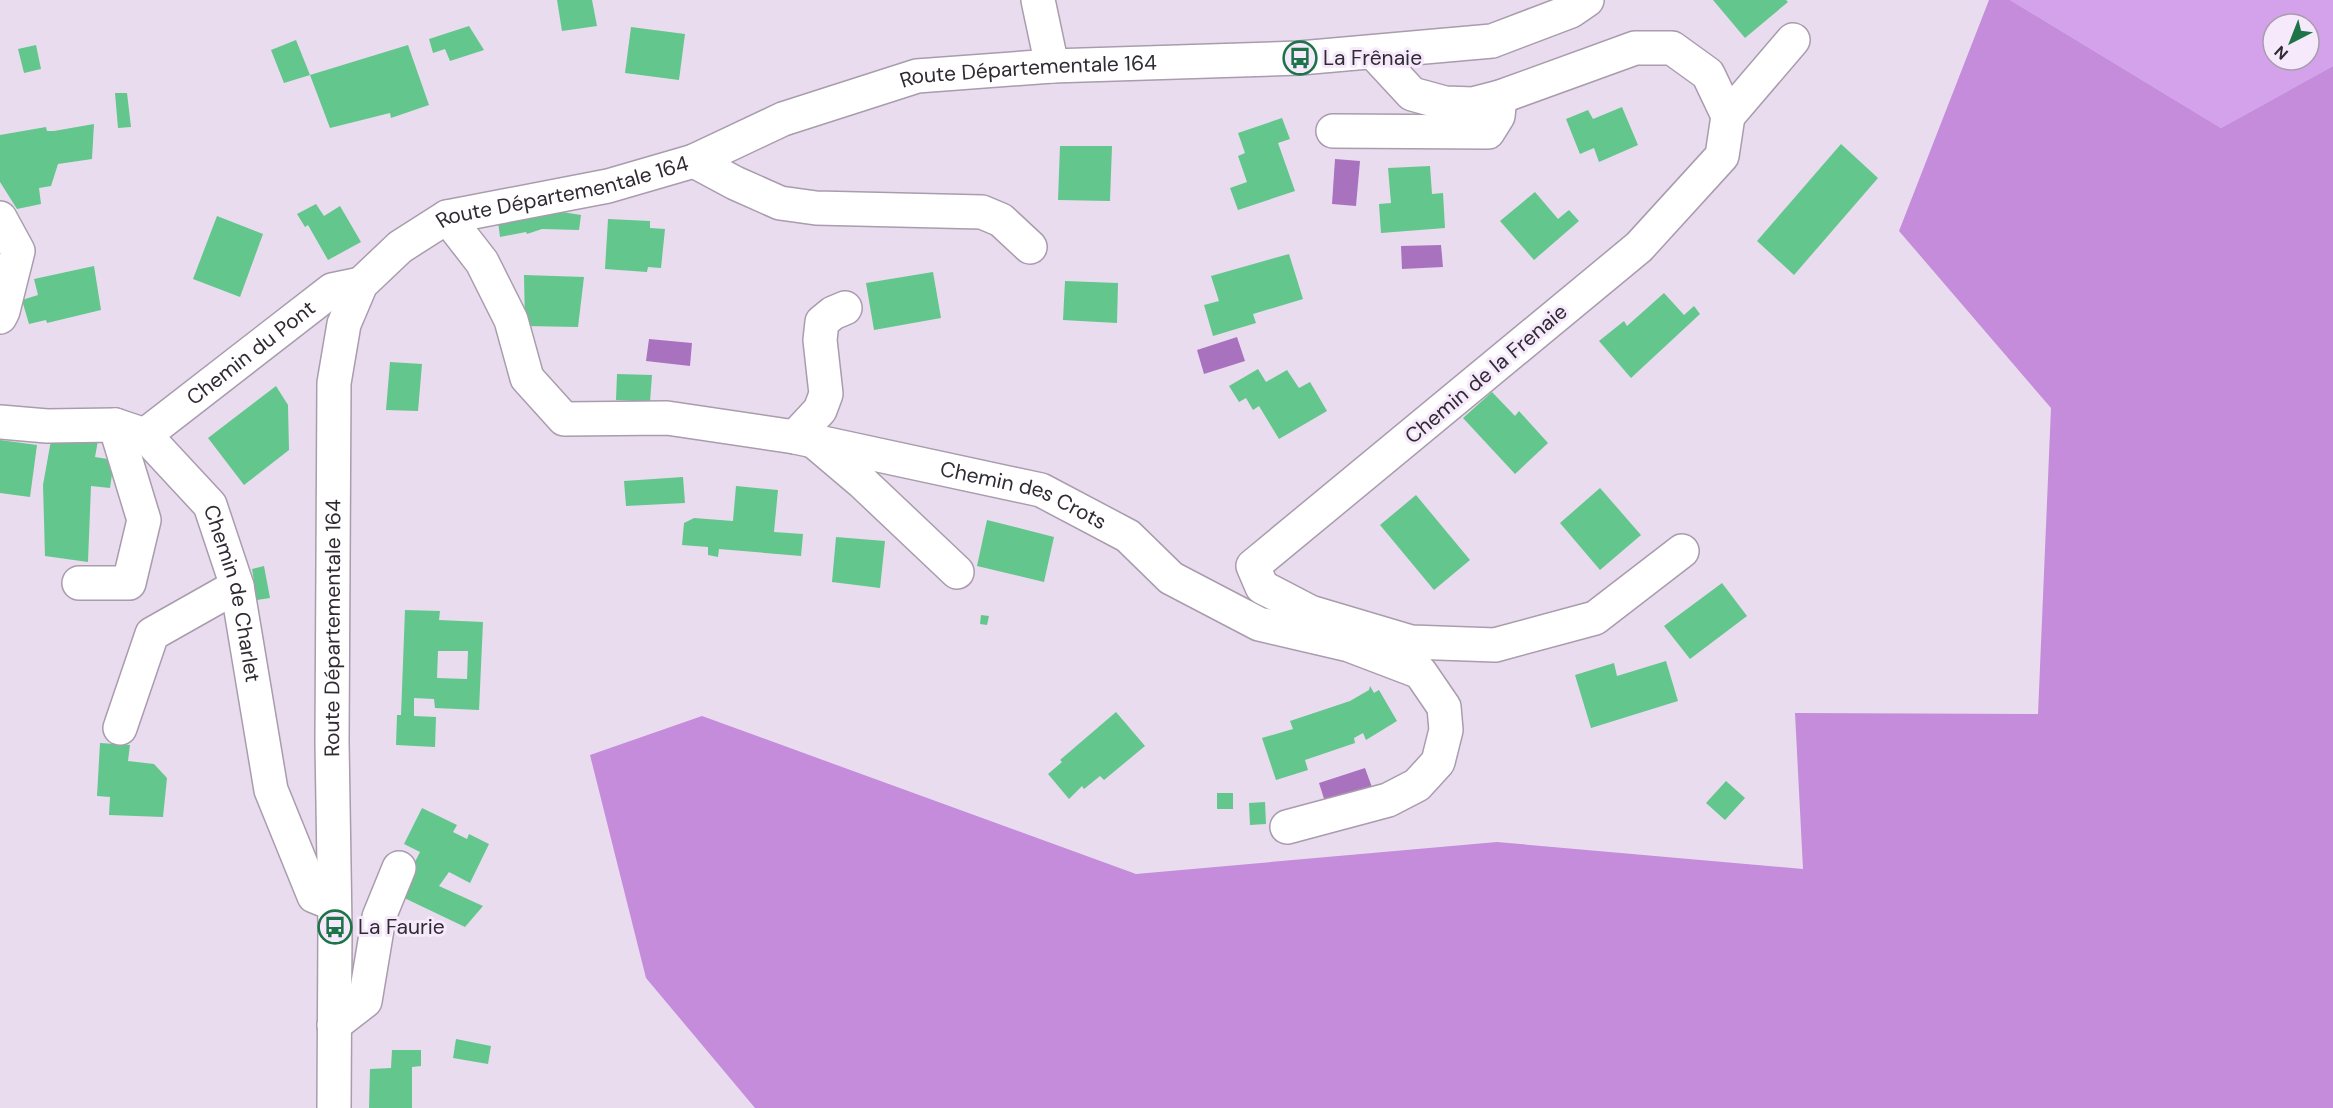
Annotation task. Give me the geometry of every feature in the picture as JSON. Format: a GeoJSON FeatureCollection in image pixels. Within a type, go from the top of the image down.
{"type":"FeatureCollection","features":[{"type":"Feature","properties":{"kind":"street"},"geometry":{"type":"LineString","coordinates":[[1038,0],[1052,66]]}},
{"type":"Feature","properties":{"kind":"street","name":"Route Départementale 164"},"geometry":{"type":"LineString","coordinates":[[334,1108],[332,742],[334,383],[344,324],[362,284],[400,247],[447,217],[608,186],[694,161],[783,119],[917,76],[1052,66],[1300,58],[1492,41],[1571,11],[1587,0]]}},
{"type":"Feature","properties":{"kind":"street"},"geometry":{"type":"LineString","coordinates":[[1374,53],[1412,94],[1445,103],[1473,105],[1635,48],[1672,48],[1708,74],[1728,116],[1793,40]]}},
{"type":"Feature","properties":{"kind":"street"},"geometry":{"type":"LineString","coordinates":[[1333,131],[1488,132],[1498,116],[1500,97]]}},
{"type":"Feature","properties":{"kind":"street","name":"Chemin de la Frenaie"},"geometry":{"type":"LineString","coordinates":[[1682,551],[1595,618],[1495,645],[1411,642],[1310,612],[1262,587],[1254,566],[1639,247],[1722,156],[1728,116]]}},
{"type":"Feature","properties":{"kind":"street"},"geometry":{"type":"LineString","coordinates":[[694,161],[780,203],[816,208],[982,212],[1001,220],[1030,248]]}},
{"type":"Feature","properties":{"kind":"street","name":"Chemin des Crots"},"geometry":{"type":"LineString","coordinates":[[447,217],[482,262],[511,320],[527,378],[564,419],[667,418],[804,439],[1041,489],[1128,536],[1171,578],[1259,624],[1349,645],[1420,672],[1444,707],[1446,730],[1438,762],[1417,785],[1388,800],[1287,827]]}},
{"type":"Feature","properties":{"kind":"street"},"geometry":{"type":"LineString","coordinates":[[0,218],[18,251],[0,317]]}},
{"type":"Feature","properties":{"kind":"street","name":"Chemin du Pont"},"geometry":{"type":"LineString","coordinates":[[130,430],[332,290],[362,284]]}},
{"type":"Feature","properties":{"kind":"street"},"geometry":{"type":"LineString","coordinates":[[845,308],[833,313],[822,322],[820,340],[826,394],[804,439],[863,483],[957,572]]}},
{"type":"Feature","properties":{"kind":"street"},"geometry":{"type":"LineString","coordinates":[[0,422],[130,430],[144,520],[129,583],[79,583]]}},
{"type":"Feature","properties":{"kind":"street","name":"Chemin de Charlet"},"geometry":{"type":"LineString","coordinates":[[130,430],[210,505],[237,586],[271,790],[314,896],[334,904]]}},
{"type":"Feature","properties":{"kind":"street"},"geometry":{"type":"LineString","coordinates":[[120,728],[152,634],[237,586]]}},
{"type":"Feature","properties":{"kind":"street"},"geometry":{"type":"LineString","coordinates":[[334,1025],[365,1001],[379,917],[399,868]]}},
{"type":"Feature","properties":{"kind":"shaded area"},"geometry":{"type":"Polygon","coordinates":[[[1989,0],[2010,0],[2221,128],[2333,66],[2333,1108],[755,1108],[646,978],[590,755],[702,716],[1136,874],[1497,842],[1803,869],[1795,713],[2038,714],[2051,408],[1899,231],[1989,0]]]}},
{"type":"Feature","properties":{"kind":"shaded area"},"geometry":{"type":"Polygon","coordinates":[[[2010,0],[2333,0],[2333,66],[2221,128],[2010,0]]]}},
{"type":"Feature","properties":{"kind":"shaded area"},"geometry":{"type":"Polygon","coordinates":[[[1335,159],[1360,161],[1356,206],[1332,204],[1335,159]]]}},
{"type":"Feature","properties":{"kind":"shaded area"},"geometry":{"type":"Polygon","coordinates":[[[1441,245],[1443,267],[1402,269],[1401,246],[1441,245]]]}},
{"type":"Feature","properties":{"kind":"shaded area"},"geometry":{"type":"Polygon","coordinates":[[[1237,337],[1245,361],[1204,374],[1197,350],[1237,337]]]}},
{"type":"Feature","properties":{"kind":"shaded area"},"geometry":{"type":"Polygon","coordinates":[[[649,339],[692,343],[690,366],[646,361],[649,339]]]}},
{"type":"Feature","properties":{"kind":"shaded area"},"geometry":{"type":"Polygon","coordinates":[[[1365,768],[1373,790],[1326,805],[1319,783],[1365,768]]]}},
{"type":"Feature","properties":{"kind":"building"},"geometry":{"type":"Polygon","coordinates":[[[557,0],[592,0],[597,26],[562,31],[557,0]]]}},
{"type":"Feature","properties":{"kind":"building"},"geometry":{"type":"Polygon","coordinates":[[[1713,0],[1786,0],[1788,2],[1745,38],[1713,0]]]}},
{"type":"Feature","properties":{"kind":"building"},"geometry":{"type":"Polygon","coordinates":[[[469,26],[484,50],[450,61],[445,49],[433,53],[429,39],[469,26]]]}},
{"type":"Feature","properties":{"kind":"building"},"geometry":{"type":"Polygon","coordinates":[[[631,27],[685,34],[679,80],[625,73],[631,27]]]}},
{"type":"Feature","properties":{"kind":"building"},"geometry":{"type":"Polygon","coordinates":[[[296,40],[310,75],[284,83],[271,50],[296,40]]]}},
{"type":"Feature","properties":{"kind":"building"},"geometry":{"type":"Polygon","coordinates":[[[36,45],[41,69],[24,73],[18,49],[36,45]]]}},
{"type":"Feature","properties":{"kind":"building"},"geometry":{"type":"Polygon","coordinates":[[[408,45],[429,105],[391,118],[390,113],[330,128],[310,75],[408,45]]]}},
{"type":"Feature","properties":{"kind":"building"},"geometry":{"type":"Polygon","coordinates":[[[115,93],[127,93],[131,127],[118,128],[115,93]]]}},
{"type":"Feature","properties":{"kind":"building"},"geometry":{"type":"Polygon","coordinates":[[[1622,107],[1638,145],[1599,162],[1594,148],[1580,154],[1566,119],[1588,110],[1593,119],[1622,107]]]}},
{"type":"Feature","properties":{"kind":"building"},"geometry":{"type":"Polygon","coordinates":[[[1282,118],[1290,139],[1278,143],[1295,191],[1238,210],[1230,188],[1247,182],[1238,156],[1245,153],[1238,133],[1282,118]]]}},
{"type":"Feature","properties":{"kind":"building"},"geometry":{"type":"Polygon","coordinates":[[[94,124],[92,159],[58,164],[51,186],[39,188],[41,204],[17,209],[0,182],[0,135],[46,127],[47,131],[54,131],[94,124]]]}},
{"type":"Feature","properties":{"kind":"building"},"geometry":{"type":"Polygon","coordinates":[[[1841,144],[1878,178],[1794,275],[1757,241],[1841,144]]]}},
{"type":"Feature","properties":{"kind":"building"},"geometry":{"type":"Polygon","coordinates":[[[1060,146],[1112,146],[1110,201],[1058,200],[1060,146]]]}},
{"type":"Feature","properties":{"kind":"building"},"geometry":{"type":"Polygon","coordinates":[[[1430,166],[1432,194],[1443,193],[1445,228],[1381,233],[1379,204],[1391,203],[1388,168],[1430,166]]]}},
{"type":"Feature","properties":{"kind":"building"},"geometry":{"type":"Polygon","coordinates":[[[1535,192],[1558,219],[1569,210],[1579,221],[1534,260],[1500,221],[1535,192]]]}},
{"type":"Feature","properties":{"kind":"building"},"geometry":{"type":"Polygon","coordinates":[[[316,204],[324,216],[340,206],[361,242],[328,260],[308,225],[305,227],[297,214],[316,204]]]}},
{"type":"Feature","properties":{"kind":"building"},"geometry":{"type":"Polygon","coordinates":[[[556,211],[581,215],[579,230],[542,229],[527,234],[526,232],[500,237],[498,221],[556,211]]]}},
{"type":"Feature","properties":{"kind":"building"},"geometry":{"type":"Polygon","coordinates":[[[217,216],[263,234],[240,297],[193,279],[217,216]]]}},
{"type":"Feature","properties":{"kind":"building"},"geometry":{"type":"Polygon","coordinates":[[[608,219],[650,221],[650,228],[665,229],[661,268],[648,267],[647,272],[605,269],[608,219]]]}},
{"type":"Feature","properties":{"kind":"building"},"geometry":{"type":"Polygon","coordinates":[[[1289,254],[1303,299],[1253,314],[1256,323],[1213,336],[1204,305],[1219,301],[1211,276],[1289,254]]]}},
{"type":"Feature","properties":{"kind":"building"},"geometry":{"type":"Polygon","coordinates":[[[94,266],[101,310],[47,323],[46,320],[29,324],[22,300],[38,295],[34,279],[94,266]]]}},
{"type":"Feature","properties":{"kind":"building"},"geometry":{"type":"Polygon","coordinates":[[[933,272],[941,318],[874,330],[866,283],[933,272]]]}},
{"type":"Feature","properties":{"kind":"building"},"geometry":{"type":"Polygon","coordinates":[[[524,275],[584,277],[578,327],[525,326],[524,275]]]}},
{"type":"Feature","properties":{"kind":"building"},"geometry":{"type":"Polygon","coordinates":[[[1065,281],[1118,283],[1117,323],[1063,320],[1065,281]]]}},
{"type":"Feature","properties":{"kind":"building"},"geometry":{"type":"Polygon","coordinates":[[[1664,293],[1684,315],[1694,306],[1700,314],[1631,378],[1599,341],[1624,321],[1627,326],[1664,293]]]}},
{"type":"Feature","properties":{"kind":"building"},"geometry":{"type":"Polygon","coordinates":[[[390,362],[422,364],[418,411],[386,410],[390,362]]]}},
{"type":"Feature","properties":{"kind":"building"},"geometry":{"type":"Polygon","coordinates":[[[1258,369],[1266,382],[1287,370],[1299,388],[1310,382],[1327,411],[1279,439],[1259,406],[1253,410],[1246,398],[1239,402],[1229,386],[1258,369]]]}},
{"type":"Feature","properties":{"kind":"building"},"geometry":{"type":"Polygon","coordinates":[[[617,374],[652,375],[650,402],[616,400],[617,374]]]}},
{"type":"Feature","properties":{"kind":"building"},"geometry":{"type":"Polygon","coordinates":[[[276,386],[288,405],[289,450],[244,485],[208,438],[276,386]]]}},
{"type":"Feature","properties":{"kind":"building"},"geometry":{"type":"Polygon","coordinates":[[[1492,392],[1515,416],[1519,411],[1548,443],[1515,474],[1463,418],[1492,392]]]}},
{"type":"Feature","properties":{"kind":"building"},"geometry":{"type":"Polygon","coordinates":[[[53,429],[99,435],[95,457],[114,460],[110,488],[91,486],[88,562],[45,556],[43,485],[53,429]]]}},
{"type":"Feature","properties":{"kind":"building"},"geometry":{"type":"Polygon","coordinates":[[[0,440],[37,445],[30,497],[0,493],[0,440]]]}},
{"type":"Feature","properties":{"kind":"building"},"geometry":{"type":"Polygon","coordinates":[[[683,477],[685,503],[626,506],[624,481],[683,477]]]}},
{"type":"Feature","properties":{"kind":"building"},"geometry":{"type":"Polygon","coordinates":[[[736,486],[778,490],[774,532],[803,534],[801,556],[719,549],[718,557],[708,555],[708,547],[682,545],[684,523],[694,518],[733,521],[736,486]]]}},
{"type":"Feature","properties":{"kind":"building"},"geometry":{"type":"Polygon","coordinates":[[[1600,488],[1641,535],[1600,570],[1560,523],[1600,488]]]}},
{"type":"Feature","properties":{"kind":"building"},"geometry":{"type":"Polygon","coordinates":[[[1416,495],[1470,560],[1434,590],[1380,525],[1416,495]]]}},
{"type":"Feature","properties":{"kind":"building"},"geometry":{"type":"Polygon","coordinates":[[[987,520],[1054,537],[1044,582],[977,566],[987,520]]]}},
{"type":"Feature","properties":{"kind":"building"},"geometry":{"type":"Polygon","coordinates":[[[836,537],[885,541],[880,588],[832,582],[836,537]]]}},
{"type":"Feature","properties":{"kind":"building"},"geometry":{"type":"Polygon","coordinates":[[[264,566],[270,598],[257,600],[252,569],[264,566]]]}},
{"type":"Feature","properties":{"kind":"building"},"geometry":{"type":"Polygon","coordinates":[[[1722,583],[1747,616],[1690,659],[1664,626],[1722,583]]]}},
{"type":"Feature","properties":{"kind":"building"},"geometry":{"type":"Polygon","coordinates":[[[405,610],[440,611],[439,620],[483,622],[479,710],[435,708],[434,699],[414,698],[414,716],[436,717],[435,747],[396,745],[397,715],[401,715],[405,610]],[[438,651],[437,678],[467,679],[468,651],[438,651]]]}},
{"type":"Feature","properties":{"kind":"building"},"geometry":{"type":"Polygon","coordinates":[[[981,615],[989,616],[987,625],[980,624],[981,615]]]}},
{"type":"Feature","properties":{"kind":"building"},"geometry":{"type":"Polygon","coordinates":[[[1666,661],[1678,701],[1591,728],[1575,675],[1614,663],[1617,676],[1666,661]]]}},
{"type":"Feature","properties":{"kind":"building"},"geometry":{"type":"Polygon","coordinates":[[[1370,686],[1374,693],[1379,690],[1397,721],[1366,740],[1363,733],[1354,738],[1355,743],[1305,760],[1308,770],[1276,780],[1262,738],[1293,729],[1290,721],[1350,701],[1369,690],[1370,686]]]}},
{"type":"Feature","properties":{"kind":"building"},"geometry":{"type":"Polygon","coordinates":[[[1116,712],[1145,746],[1104,780],[1100,776],[1084,789],[1082,786],[1069,799],[1048,774],[1062,762],[1060,760],[1116,712]]]}},
{"type":"Feature","properties":{"kind":"building"},"geometry":{"type":"Polygon","coordinates":[[[100,743],[130,745],[128,761],[154,764],[167,778],[163,817],[109,815],[110,797],[97,796],[100,743]]]}},
{"type":"Feature","properties":{"kind":"building"},"geometry":{"type":"Polygon","coordinates":[[[1726,781],[1745,798],[1725,820],[1706,803],[1726,781]]]}},
{"type":"Feature","properties":{"kind":"building"},"geometry":{"type":"Polygon","coordinates":[[[1217,793],[1233,793],[1233,809],[1217,809],[1217,793]]]}},
{"type":"Feature","properties":{"kind":"building"},"geometry":{"type":"Polygon","coordinates":[[[1265,802],[1266,824],[1250,825],[1249,803],[1265,802]]]}},
{"type":"Feature","properties":{"kind":"building"},"geometry":{"type":"Polygon","coordinates":[[[422,808],[457,825],[453,832],[467,839],[469,834],[489,844],[470,883],[449,872],[439,886],[483,906],[465,927],[398,895],[420,852],[404,844],[422,808]]]}},
{"type":"Feature","properties":{"kind":"building"},"geometry":{"type":"Polygon","coordinates":[[[456,1039],[491,1046],[488,1064],[453,1058],[456,1039]]]}},
{"type":"Feature","properties":{"kind":"building"},"geometry":{"type":"Polygon","coordinates":[[[392,1050],[421,1050],[421,1066],[412,1067],[412,1108],[369,1108],[370,1069],[391,1068],[392,1050]]]}},
{"type":"Feature","properties":{"kind":"place","name":"La Frênaie"},"geometry":{"type":"Point","coordinates":[1300,58]}},
{"type":"Feature","properties":{"kind":"place","name":"La Faurie"},"geometry":{"type":"Point","coordinates":[335,927]}}]}
